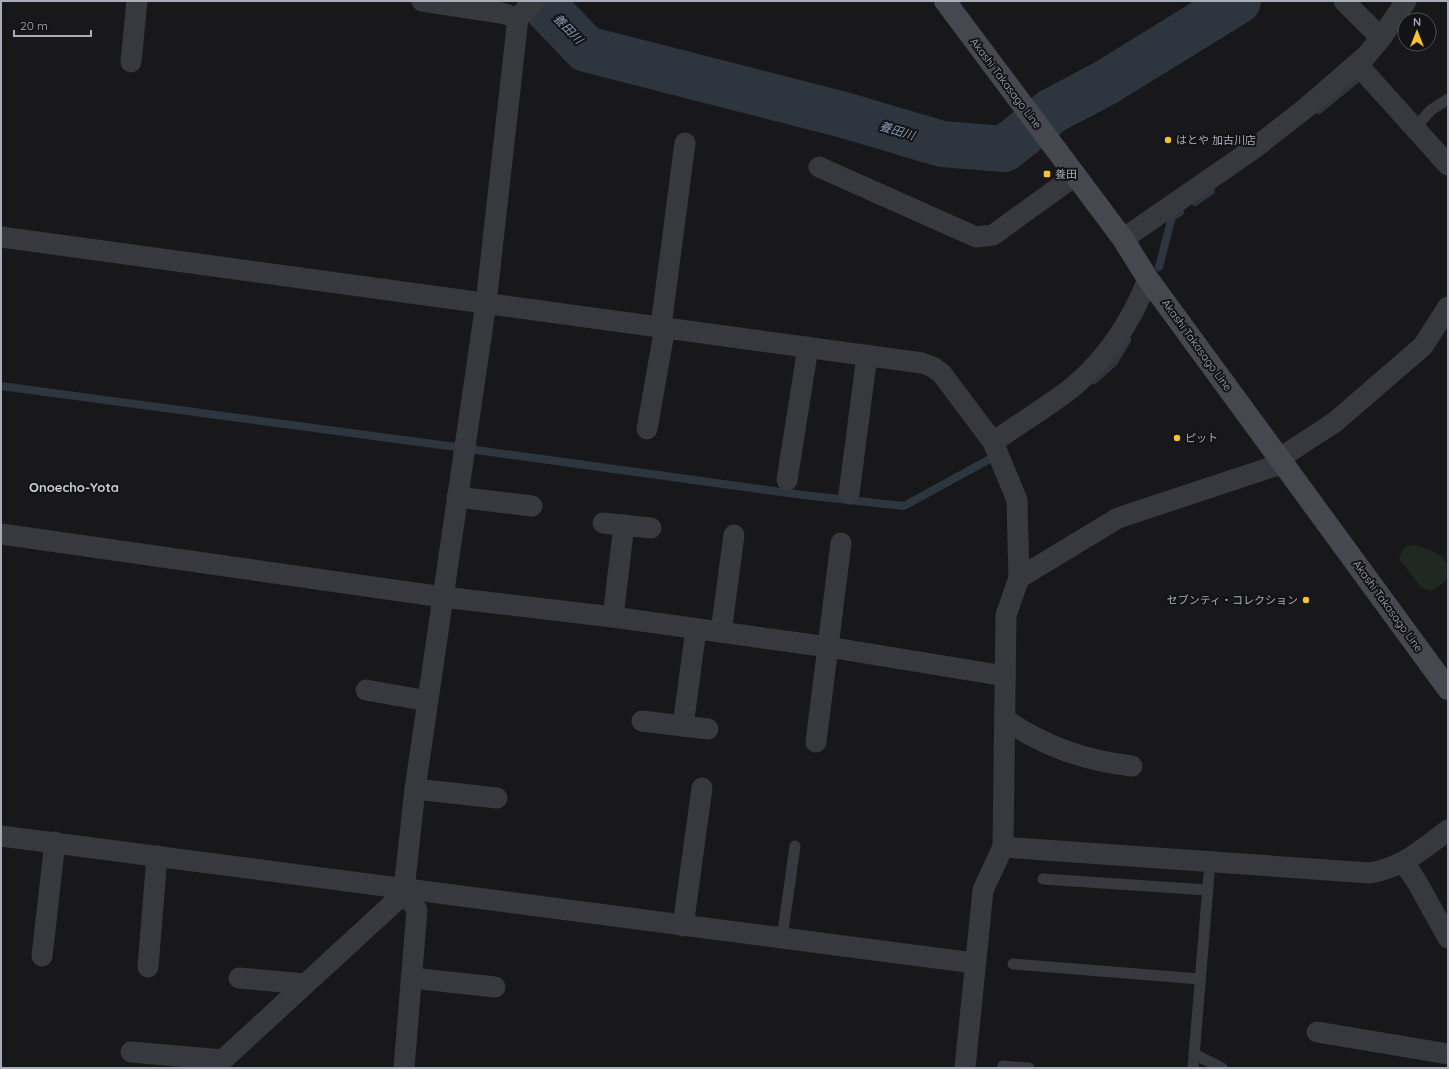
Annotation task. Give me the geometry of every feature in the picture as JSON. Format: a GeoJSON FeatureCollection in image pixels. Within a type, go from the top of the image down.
{"type":"FeatureCollection","features":[{"type":"Feature","properties":{"kind":"main road","name":"Akashi Takasago Line"},"geometry":{"type":"LineString","coordinates":[[945,1],[1123,239],[1148,279],[1282,460],[1448,689]]}},
{"type":"Feature","properties":{"kind":"street"},"geometry":{"type":"LineString","coordinates":[[131,62],[137,1]]}},
{"type":"Feature","properties":{"kind":"street"},"geometry":{"type":"LineString","coordinates":[[422,1],[500,13],[519,18]]}},
{"type":"Feature","properties":{"kind":"street"},"geometry":{"type":"LineString","coordinates":[[131,1052],[218,1064],[398,899],[404,890],[415,789],[486,303],[519,18],[534,1]]}},
{"type":"Feature","properties":{"kind":"street"},"geometry":{"type":"LineString","coordinates":[[1344,1],[1381,38]]}},
{"type":"Feature","properties":{"kind":"street"},"geometry":{"type":"LineString","coordinates":[[1123,239],[1256,147],[1357,64],[1381,38],[1406,1]]}},
{"type":"Feature","properties":{"kind":"street"},"geometry":{"type":"LineString","coordinates":[[1357,64],[1448,165]]}},
{"type":"Feature","properties":{"kind":"street"},"geometry":{"type":"LineString","coordinates":[[647,429],[663,327],[685,143]]}},
{"type":"Feature","properties":{"kind":"street"},"geometry":{"type":"LineString","coordinates":[[819,167],[976,237],[994,235],[1076,175]]}},
{"type":"Feature","properties":{"kind":"street"},"geometry":{"type":"LineString","coordinates":[[1,237],[922,363],[933,367],[942,374],[994,442],[1017,500],[1019,578],[1006,615],[1006,720],[1003,847],[983,890],[974,963],[965,1068]]}},
{"type":"Feature","properties":{"kind":"street"},"geometry":{"type":"LineString","coordinates":[[994,442],[1073,387],[1088,374],[1123,330],[1136,308],[1148,279]]}},
{"type":"Feature","properties":{"kind":"street"},"geometry":{"type":"LineString","coordinates":[[1019,578],[1118,518],[1282,460],[1335,422],[1423,346],[1448,307]]}},
{"type":"Feature","properties":{"kind":"street"},"geometry":{"type":"LineString","coordinates":[[787,480],[808,347]]}},
{"type":"Feature","properties":{"kind":"street"},"geometry":{"type":"LineString","coordinates":[[849,494],[867,355]]}},
{"type":"Feature","properties":{"kind":"street"},"geometry":{"type":"LineString","coordinates":[[457,497],[532,506]]}},
{"type":"Feature","properties":{"kind":"street"},"geometry":{"type":"LineString","coordinates":[[603,523],[651,528]]}},
{"type":"Feature","properties":{"kind":"street"},"geometry":{"type":"LineString","coordinates":[[613,617],[624,525]]}},
{"type":"Feature","properties":{"kind":"street"},"geometry":{"type":"LineString","coordinates":[[1,534],[443,597],[613,617],[828,647],[1005,676]]}},
{"type":"Feature","properties":{"kind":"street"},"geometry":{"type":"LineString","coordinates":[[721,632],[734,534]]}},
{"type":"Feature","properties":{"kind":"street"},"geometry":{"type":"LineString","coordinates":[[816,742],[841,543]]}},
{"type":"Feature","properties":{"kind":"street"},"geometry":{"type":"LineString","coordinates":[[682,726],[696,629]]}},
{"type":"Feature","properties":{"kind":"street"},"geometry":{"type":"LineString","coordinates":[[366,690],[428,701]]}},
{"type":"Feature","properties":{"kind":"street"},"geometry":{"type":"LineString","coordinates":[[1006,720],[1022,731],[1057,749],[1094,760],[1132,766]]}},
{"type":"Feature","properties":{"kind":"street"},"geometry":{"type":"LineString","coordinates":[[642,721],[708,729]]}},
{"type":"Feature","properties":{"kind":"street"},"geometry":{"type":"LineString","coordinates":[[683,926],[702,788]]}},
{"type":"Feature","properties":{"kind":"street"},"geometry":{"type":"LineString","coordinates":[[415,789],[497,798]]}},
{"type":"Feature","properties":{"kind":"street"},"geometry":{"type":"LineString","coordinates":[[1003,847],[1370,873],[1388,869],[1404,863],[1448,830]]}},
{"type":"Feature","properties":{"kind":"street"},"geometry":{"type":"LineString","coordinates":[[1,836],[55,842],[404,890],[974,963]]}},
{"type":"Feature","properties":{"kind":"street"},"geometry":{"type":"LineString","coordinates":[[42,956],[55,842]]}},
{"type":"Feature","properties":{"kind":"street"},"geometry":{"type":"LineString","coordinates":[[148,966],[157,856]]}},
{"type":"Feature","properties":{"kind":"street"},"geometry":{"type":"LineString","coordinates":[[1404,863],[1417,882],[1448,938]]}},
{"type":"Feature","properties":{"kind":"street"},"geometry":{"type":"LineString","coordinates":[[404,890],[417,910],[404,1068]]}},
{"type":"Feature","properties":{"kind":"street"},"geometry":{"type":"LineString","coordinates":[[239,978],[305,984]]}},
{"type":"Feature","properties":{"kind":"street"},"geometry":{"type":"LineString","coordinates":[[412,978],[495,987]]}},
{"type":"Feature","properties":{"kind":"street"},"geometry":{"type":"LineString","coordinates":[[1317,1032],[1448,1054]]}},
{"type":"Feature","properties":{"kind":"lane"},"geometry":{"type":"LineString","coordinates":[[1415,128],[1431,110],[1448,99]]}},
{"type":"Feature","properties":{"kind":"lane"},"geometry":{"type":"LineString","coordinates":[[782,938],[795,846]]}},
{"type":"Feature","properties":{"kind":"lane"},"geometry":{"type":"LineString","coordinates":[[1193,1068],[1210,862]]}},
{"type":"Feature","properties":{"kind":"lane"},"geometry":{"type":"LineString","coordinates":[[1043,879],[1207,890]]}},
{"type":"Feature","properties":{"kind":"lane"},"geometry":{"type":"LineString","coordinates":[[1013,964],[1200,979]]}},
{"type":"Feature","properties":{"kind":"lane"},"geometry":{"type":"LineString","coordinates":[[1194,1054],[1222,1068]]}},
{"type":"Feature","properties":{"kind":"lane"},"geometry":{"type":"LineString","coordinates":[[1003,1066],[1029,1068]]}},
{"type":"Feature","properties":{"kind":"shaded area"},"geometry":{"type":"Polygon","coordinates":[[[1415,545],[1442,557],[1447,566],[1448,574],[1446,580],[1430,591],[1421,587],[1399,559],[1405,546],[1415,545]]]}},
{"type":"Feature","properties":{"kind":"waterway","name":"養田川"},"geometry":{"type":"LineString","coordinates":[[540,1],[586,49],[844,115],[942,144],[1004,149],[1052,111],[1105,83],[1238,1]]}},
{"type":"Feature","properties":{"kind":"waterway"},"geometry":{"type":"LineString","coordinates":[[1319,110],[1358,78]]}},
{"type":"Feature","properties":{"kind":"waterway"},"geometry":{"type":"LineString","coordinates":[[1195,202],[1211,191]]}},
{"type":"Feature","properties":{"kind":"waterway"},"geometry":{"type":"LineString","coordinates":[[1159,267],[1172,217],[1180,212]]}},
{"type":"Feature","properties":{"kind":"waterway"},"geometry":{"type":"LineString","coordinates":[[1094,380],[1114,362],[1127,340]]}},
{"type":"Feature","properties":{"kind":"waterway"},"geometry":{"type":"LineString","coordinates":[[1,386],[456,447]]}},
{"type":"Feature","properties":{"kind":"waterway"},"geometry":{"type":"LineString","coordinates":[[476,450],[803,495],[904,506],[988,460]]}},
{"type":"Feature","properties":{"kind":"place","name":"はとや 加古川店"},"geometry":{"type":"Point","coordinates":[1168,140]}},
{"type":"Feature","properties":{"kind":"place","name":"養田"},"geometry":{"type":"Point","coordinates":[1047,174]}},
{"type":"Feature","properties":{"kind":"place","name":"ピット"},"geometry":{"type":"Point","coordinates":[1177,438]}},
{"type":"Feature","properties":{"kind":"place","name":"セブンティ・コレクション"},"geometry":{"type":"Point","coordinates":[1306,600]}},
{"type":"Feature","properties":{"kind":"district","name":"Onoecho-Yota"},"geometry":{"type":"Point","coordinates":[74,487]}}]}
